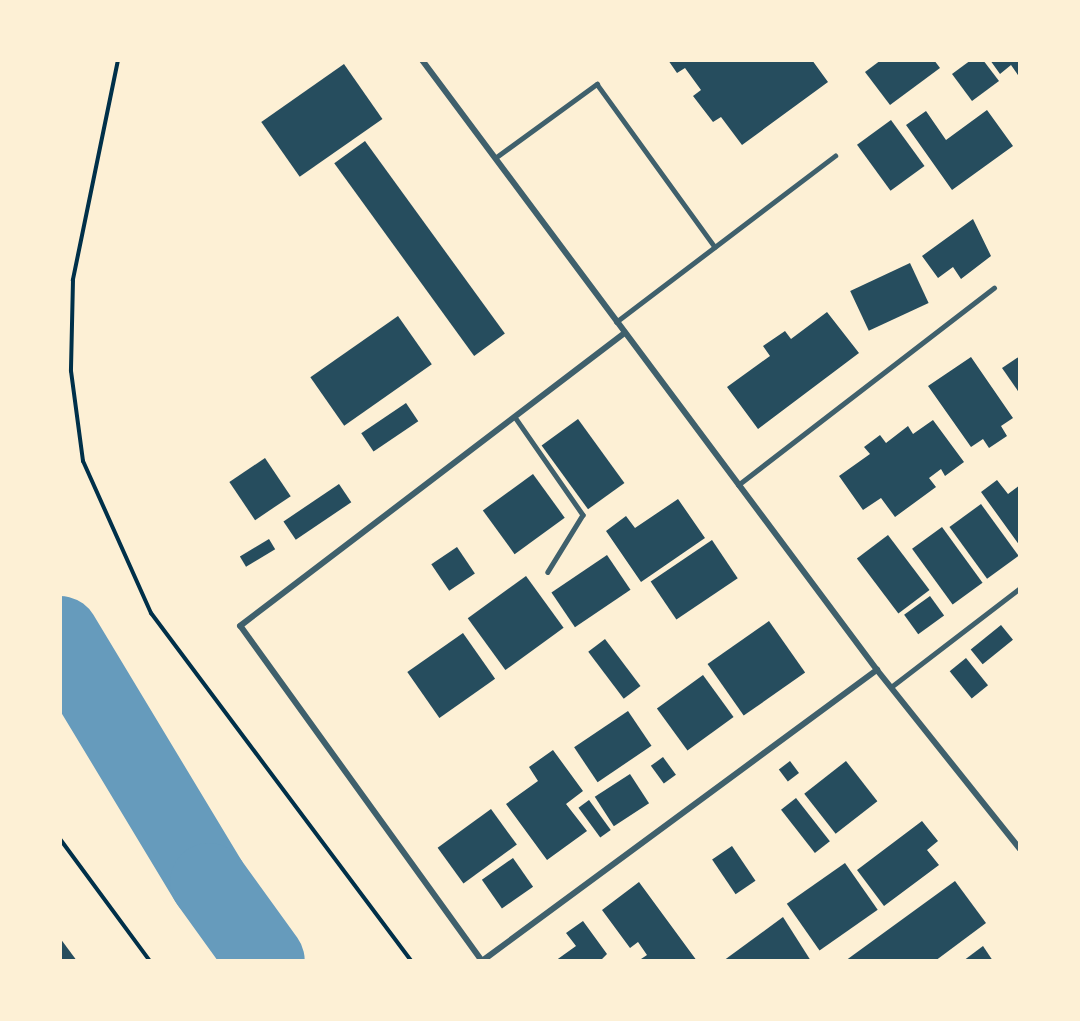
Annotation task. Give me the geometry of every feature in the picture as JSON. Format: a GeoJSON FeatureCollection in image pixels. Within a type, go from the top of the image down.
{"type":"FeatureCollection","features":[{"type":"Feature","properties":{"kind":"street"},"geometry":{"type":"LineString","coordinates":[[422,60],[877,670],[1020,849]]}},
{"type":"Feature","properties":{"kind":"street"},"geometry":{"type":"LineString","coordinates":[[625,333],[240,626],[482,961],[877,670]]}},
{"type":"Feature","properties":{"kind":"lane"},"geometry":{"type":"LineString","coordinates":[[495,158],[597,84],[715,247]]}},
{"type":"Feature","properties":{"kind":"lane"},"geometry":{"type":"LineString","coordinates":[[616,322],[835,156]]}},
{"type":"Feature","properties":{"kind":"lane"},"geometry":{"type":"LineString","coordinates":[[738,485],[994,288]]}},
{"type":"Feature","properties":{"kind":"lane"},"geometry":{"type":"LineString","coordinates":[[515,417],[584,515],[548,572]]}},
{"type":"Feature","properties":{"kind":"lane"},"geometry":{"type":"LineString","coordinates":[[891,687],[1020,588]]}},
{"type":"Feature","properties":{"kind":"path"},"geometry":{"type":"LineString","coordinates":[[118,60],[73,280],[71,371],[83,460],[151,613],[411,961]]}},
{"type":"Feature","properties":{"kind":"path"},"geometry":{"type":"LineString","coordinates":[[60,839],[150,961]]}},
{"type":"Feature","properties":{"kind":"building"},"geometry":{"type":"Polygon","coordinates":[[[668,60],[812,60],[828,82],[742,145],[721,117],[713,122],[693,96],[701,90],[685,68],[677,73],[668,60]]]}},
{"type":"Feature","properties":{"kind":"building"},"geometry":{"type":"Polygon","coordinates":[[[881,60],[934,60],[940,68],[890,105],[865,72],[881,60]]]}},
{"type":"Feature","properties":{"kind":"building"},"geometry":{"type":"Polygon","coordinates":[[[971,60],[983,60],[999,81],[972,101],[952,74],[971,60]]]}},
{"type":"Feature","properties":{"kind":"building"},"geometry":{"type":"Polygon","coordinates":[[[990,60],[1020,60],[1020,78],[1011,65],[1000,74],[990,60]]]}},
{"type":"Feature","properties":{"kind":"building"},"geometry":{"type":"Polygon","coordinates":[[[344,64],[382,119],[300,177],[261,122],[344,64]]]}},
{"type":"Feature","properties":{"kind":"building"},"geometry":{"type":"Polygon","coordinates":[[[987,110],[1013,146],[952,190],[906,125],[926,111],[946,140],[987,110]]]}},
{"type":"Feature","properties":{"kind":"building"},"geometry":{"type":"Polygon","coordinates":[[[891,120],[925,166],[891,191],[857,145],[891,120]]]}},
{"type":"Feature","properties":{"kind":"building"},"geometry":{"type":"Polygon","coordinates":[[[365,141],[505,334],[474,356],[334,163],[365,141]]]}},
{"type":"Feature","properties":{"kind":"building"},"geometry":{"type":"Polygon","coordinates":[[[973,219],[991,256],[961,279],[953,267],[938,278],[922,256],[973,219]]]}},
{"type":"Feature","properties":{"kind":"building"},"geometry":{"type":"Polygon","coordinates":[[[910,263],[929,303],[869,331],[850,291],[910,263]]]}},
{"type":"Feature","properties":{"kind":"building"},"geometry":{"type":"Polygon","coordinates":[[[827,312],[859,353],[758,429],[727,387],[770,356],[763,346],[785,331],[791,339],[827,312]]]}},
{"type":"Feature","properties":{"kind":"building"},"geometry":{"type":"Polygon","coordinates":[[[398,316],[432,364],[344,426],[310,377],[398,316]]]}},
{"type":"Feature","properties":{"kind":"building"},"geometry":{"type":"Polygon","coordinates":[[[1020,356],[1020,394],[1002,368],[1020,356]]]}},
{"type":"Feature","properties":{"kind":"building"},"geometry":{"type":"Polygon","coordinates":[[[971,357],[1013,418],[1001,426],[1007,436],[989,448],[983,439],[971,447],[928,386],[971,357]]]}},
{"type":"Feature","properties":{"kind":"building"},"geometry":{"type":"Polygon","coordinates":[[[406,403],[418,421],[374,451],[361,433],[406,403]]]}},
{"type":"Feature","properties":{"kind":"building"},"geometry":{"type":"Polygon","coordinates":[[[578,419],[624,483],[588,509],[542,445],[578,419]]]}},
{"type":"Feature","properties":{"kind":"building"},"geometry":{"type":"Polygon","coordinates":[[[933,420],[964,462],[945,476],[941,469],[929,478],[936,487],[895,517],[881,498],[863,510],[839,476],[870,454],[864,447],[880,435],[886,443],[908,426],[913,434],[933,420]]]}},
{"type":"Feature","properties":{"kind":"building"},"geometry":{"type":"Polygon","coordinates":[[[265,458],[291,496],[255,520],[229,482],[265,458]]]}},
{"type":"Feature","properties":{"kind":"building"},"geometry":{"type":"Polygon","coordinates":[[[533,474],[565,518],[515,554],[483,510],[533,474]]]}},
{"type":"Feature","properties":{"kind":"building"},"geometry":{"type":"Polygon","coordinates":[[[997,480],[1008,494],[1020,485],[1020,546],[981,492],[997,480]]]}},
{"type":"Feature","properties":{"kind":"building"},"geometry":{"type":"Polygon","coordinates":[[[339,484],[351,502],[296,540],[283,521],[339,484]]]}},
{"type":"Feature","properties":{"kind":"building"},"geometry":{"type":"Polygon","coordinates":[[[678,499],[705,538],[641,582],[606,531],[626,516],[635,528],[678,499]]]}},
{"type":"Feature","properties":{"kind":"building"},"geometry":{"type":"Polygon","coordinates":[[[981,504],[1019,556],[987,579],[949,527],[981,504]]]}},
{"type":"Feature","properties":{"kind":"building"},"geometry":{"type":"Polygon","coordinates":[[[942,527],[983,583],[953,605],[912,549],[942,527]]]}},
{"type":"Feature","properties":{"kind":"building"},"geometry":{"type":"Polygon","coordinates":[[[888,535],[930,590],[898,614],[857,558],[888,535]]]}},
{"type":"Feature","properties":{"kind":"building"},"geometry":{"type":"Polygon","coordinates":[[[269,539],[275,549],[246,567],[240,557],[269,539]]]}},
{"type":"Feature","properties":{"kind":"building"},"geometry":{"type":"Polygon","coordinates":[[[712,540],[738,578],[676,620],[651,581],[712,540]]]}},
{"type":"Feature","properties":{"kind":"building"},"geometry":{"type":"Polygon","coordinates":[[[457,547],[475,574],[449,591],[431,564],[457,547]]]}},
{"type":"Feature","properties":{"kind":"building"},"geometry":{"type":"Polygon","coordinates":[[[607,555],[630,590],[575,627],[551,592],[607,555]]]}},
{"type":"Feature","properties":{"kind":"building"},"geometry":{"type":"Polygon","coordinates":[[[526,576],[564,628],[505,670],[468,618],[526,576]]]}},
{"type":"Feature","properties":{"kind":"building"},"geometry":{"type":"Polygon","coordinates":[[[930,596],[944,615],[918,634],[904,615],[930,596]]]}},
{"type":"Feature","properties":{"kind":"building"},"geometry":{"type":"Polygon","coordinates":[[[769,621],[805,673],[744,716],[708,664],[769,621]]]}},
{"type":"Feature","properties":{"kind":"building"},"geometry":{"type":"Polygon","coordinates":[[[1001,625],[1013,640],[983,664],[971,650],[1001,625]]]}},
{"type":"Feature","properties":{"kind":"building"},"geometry":{"type":"Polygon","coordinates":[[[463,633],[495,679],[439,718],[407,672],[463,633]]]}},
{"type":"Feature","properties":{"kind":"building"},"geometry":{"type":"Polygon","coordinates":[[[605,639],[641,686],[624,699],[588,652],[605,639]]]}},
{"type":"Feature","properties":{"kind":"building"},"geometry":{"type":"Polygon","coordinates":[[[966,658],[988,685],[972,698],[950,671],[966,658]]]}},
{"type":"Feature","properties":{"kind":"building"},"geometry":{"type":"Polygon","coordinates":[[[703,675],[734,717],[687,751],[657,709],[703,675]]]}},
{"type":"Feature","properties":{"kind":"building"},"geometry":{"type":"Polygon","coordinates":[[[628,711],[651,746],[598,782],[574,747],[628,711]]]}},
{"type":"Feature","properties":{"kind":"building"},"geometry":{"type":"Polygon","coordinates":[[[553,750],[583,791],[566,804],[587,831],[547,860],[506,804],[538,781],[529,767],[553,750]]]}},
{"type":"Feature","properties":{"kind":"building"},"geometry":{"type":"Polygon","coordinates":[[[663,757],[676,775],[664,784],[651,766],[663,757]]]}},
{"type":"Feature","properties":{"kind":"building"},"geometry":{"type":"Polygon","coordinates":[[[790,761],[799,773],[788,781],[779,769],[790,761]]]}},
{"type":"Feature","properties":{"kind":"building"},"geometry":{"type":"Polygon","coordinates":[[[846,761],[877,801],[836,834],[804,794],[846,761]]]}},
{"type":"Feature","properties":{"kind":"building"},"geometry":{"type":"Polygon","coordinates":[[[630,774],[649,803],[614,826],[595,797],[630,774]]]}},
{"type":"Feature","properties":{"kind":"building"},"geometry":{"type":"Polygon","coordinates":[[[796,798],[830,841],[815,853],[781,810],[796,798]]]}},
{"type":"Feature","properties":{"kind":"building"},"geometry":{"type":"Polygon","coordinates":[[[589,800],[611,830],[600,838],[578,808],[589,800]]]}},
{"type":"Feature","properties":{"kind":"building"},"geometry":{"type":"Polygon","coordinates":[[[491,809],[517,845],[463,883],[438,848],[491,809]]]}},
{"type":"Feature","properties":{"kind":"building"},"geometry":{"type":"Polygon","coordinates":[[[922,821],[938,841],[927,850],[939,865],[884,906],[857,870],[922,821]]]}},
{"type":"Feature","properties":{"kind":"building"},"geometry":{"type":"Polygon","coordinates":[[[732,846],[755,881],[736,894],[712,859],[732,846]]]}},
{"type":"Feature","properties":{"kind":"building"},"geometry":{"type":"Polygon","coordinates":[[[513,858],[533,887],[502,908],[482,880],[513,858]]]}},
{"type":"Feature","properties":{"kind":"building"},"geometry":{"type":"Polygon","coordinates":[[[845,863],[878,910],[820,950],[787,904],[845,863]]]}},
{"type":"Feature","properties":{"kind":"building"},"geometry":{"type":"Polygon","coordinates":[[[955,881],[986,923],[935,961],[845,961],[955,881]]]}},
{"type":"Feature","properties":{"kind":"building"},"geometry":{"type":"Polygon","coordinates":[[[639,882],[697,961],[638,961],[647,955],[638,942],[630,948],[602,910],[639,882]]]}},
{"type":"Feature","properties":{"kind":"building"},"geometry":{"type":"Polygon","coordinates":[[[783,917],[811,961],[723,961],[783,917]]]}},
{"type":"Feature","properties":{"kind":"building"},"geometry":{"type":"Polygon","coordinates":[[[583,921],[607,954],[600,961],[555,961],[576,946],[566,933],[583,921]]]}},
{"type":"Feature","properties":{"kind":"building"},"geometry":{"type":"Polygon","coordinates":[[[60,938],[77,961],[60,961],[60,938]]]}},
{"type":"Feature","properties":{"kind":"building"},"geometry":{"type":"Polygon","coordinates":[[[983,946],[993,961],[963,961],[983,946]]]}},
{"type":"Feature","properties":{"kind":"waterway"},"geometry":{"type":"LineString","coordinates":[[60,635],[209,882],[266,961]]}}]}
